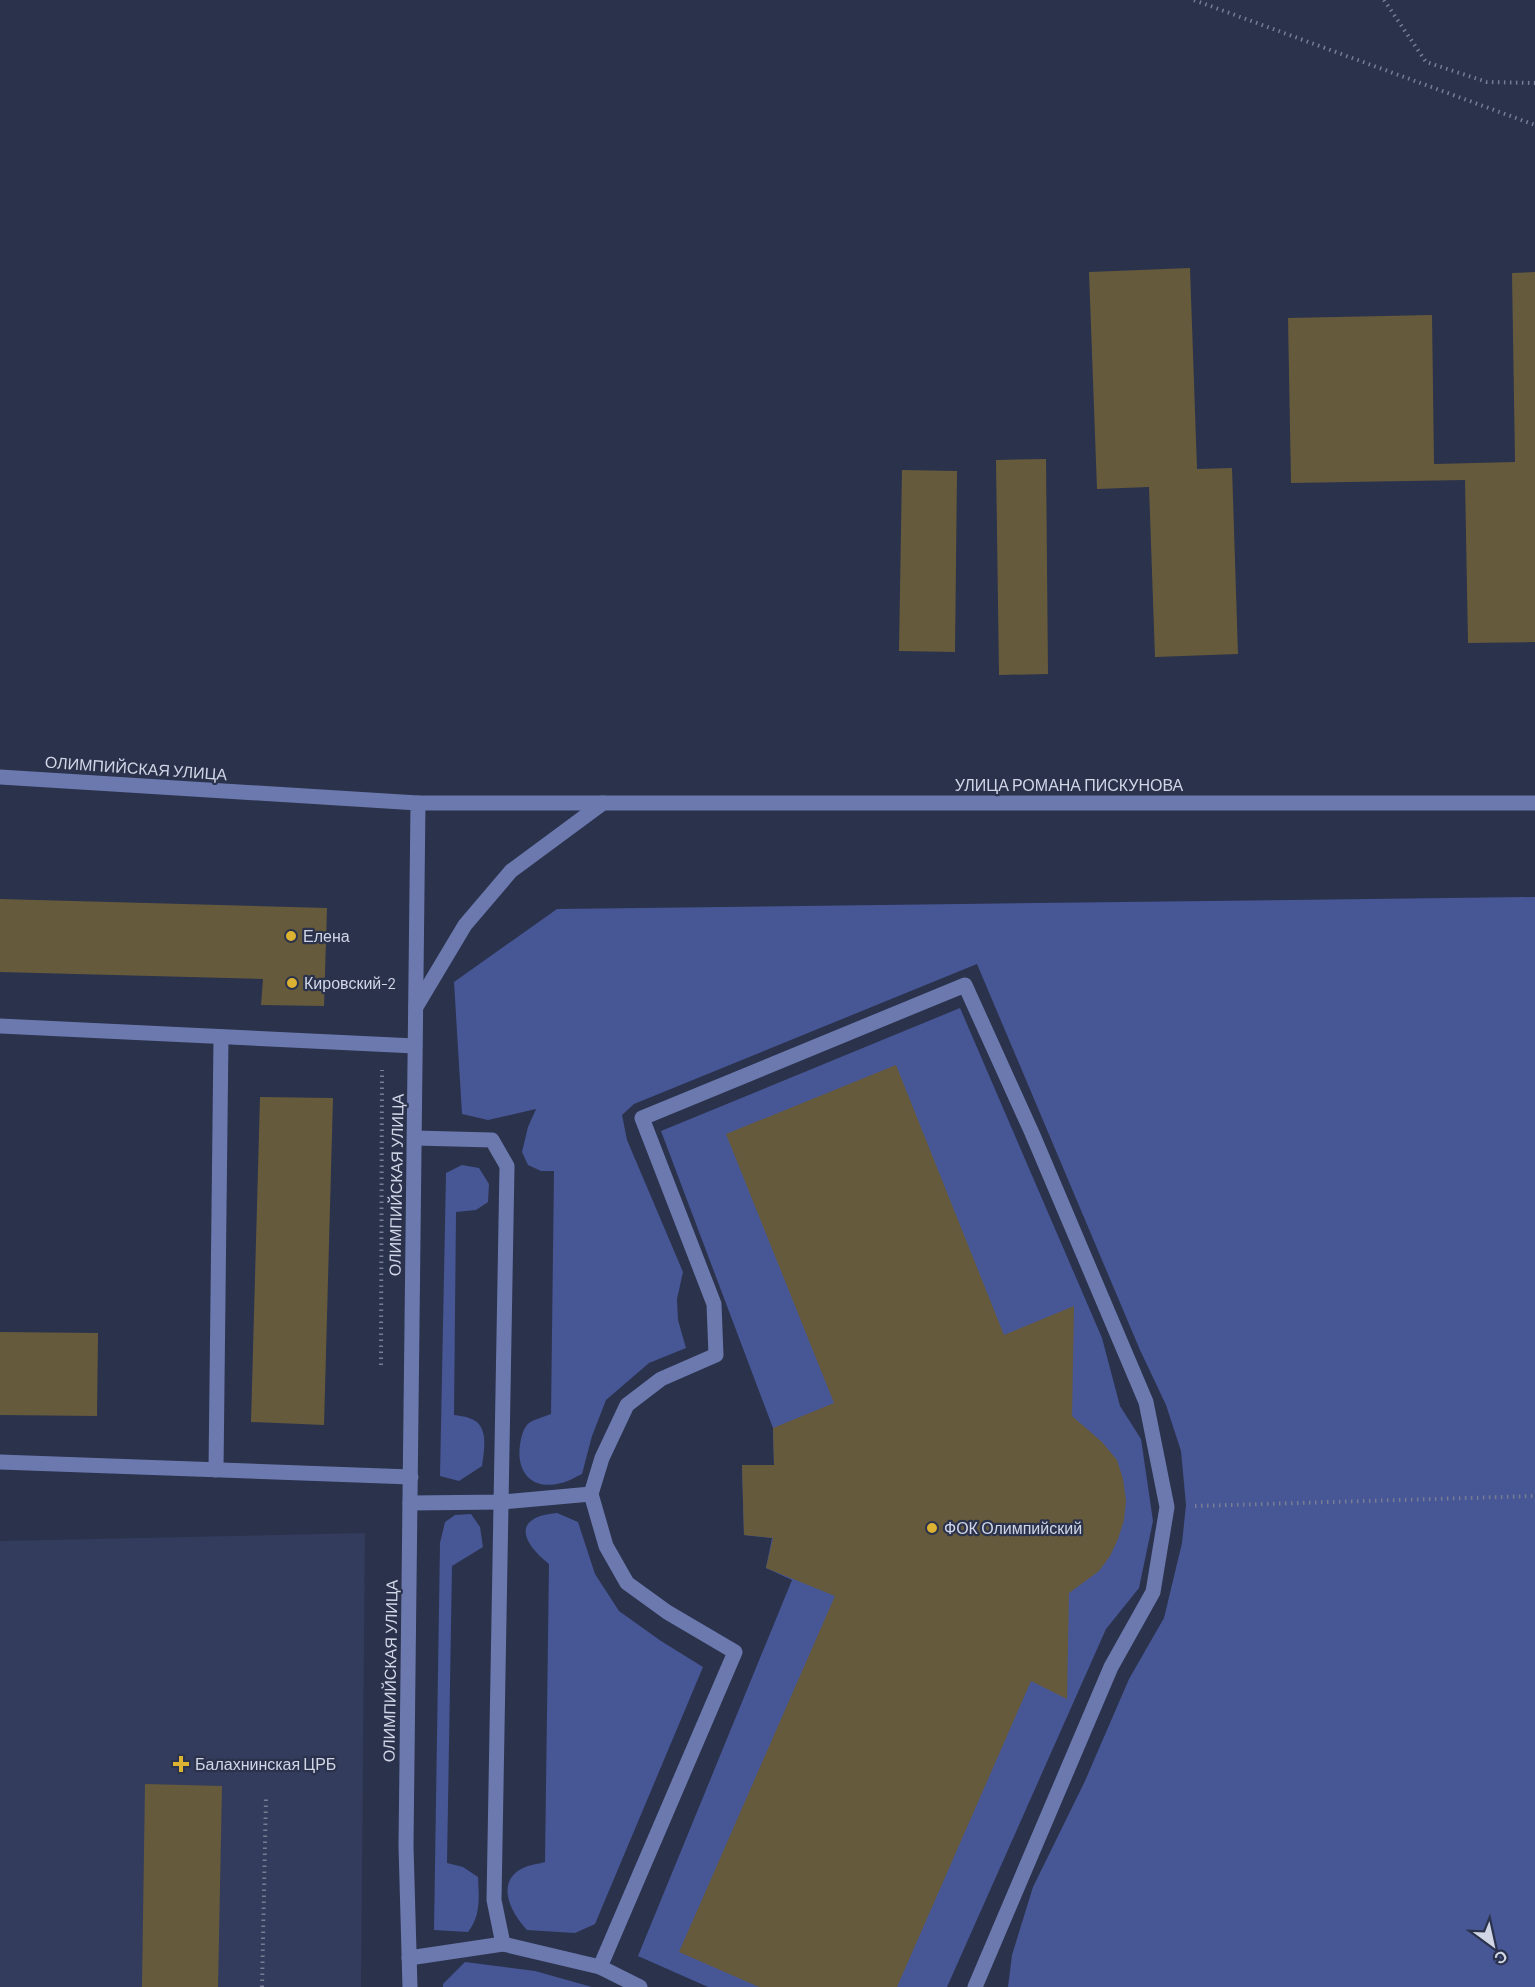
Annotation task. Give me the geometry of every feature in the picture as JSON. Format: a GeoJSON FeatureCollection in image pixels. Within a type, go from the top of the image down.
{"type":"FeatureCollection","features":[{"type":"Feature","properties":{"kind":"street","name":"ОЛИМПИЙСКАЯ УЛИЦА"},"geometry":{"type":"LineString","coordinates":[[0,777],[418,803],[406,1846],[410,1987]]}},
{"type":"Feature","properties":{"kind":"street","name":"УЛИЦА РОМАНА ПИСКУНОВА"},"geometry":{"type":"LineString","coordinates":[[418,803],[1535,803]]}},
{"type":"Feature","properties":{"kind":"street"},"geometry":{"type":"LineString","coordinates":[[416,1007],[465,925],[511,871],[603,803]]}},
{"type":"Feature","properties":{"kind":"street"},"geometry":{"type":"LineString","coordinates":[[600,1967],[735,1652],[667,1612],[627,1583],[606,1546],[591,1494],[602,1458],[627,1405],[661,1379],[716,1354],[714,1304],[642,1118],[965,985],[1036,1143],[1146,1402],[1167,1507],[1153,1592],[1111,1667],[975,1987]]}},
{"type":"Feature","properties":{"kind":"street"},"geometry":{"type":"LineString","coordinates":[[0,1026],[416,1046]]}},
{"type":"Feature","properties":{"kind":"street"},"geometry":{"type":"LineString","coordinates":[[216,1470],[220,1036]]}},
{"type":"Feature","properties":{"kind":"street"},"geometry":{"type":"LineString","coordinates":[[414,1137],[492,1140],[507,1166],[503,1502],[494,1900],[503,1944]]}},
{"type":"Feature","properties":{"kind":"street"},"geometry":{"type":"LineString","coordinates":[[0,1462],[411,1477]]}},
{"type":"Feature","properties":{"kind":"street"},"geometry":{"type":"LineString","coordinates":[[410,1503],[503,1502],[591,1494]]}},
{"type":"Feature","properties":{"kind":"street"},"geometry":{"type":"LineString","coordinates":[[409,1958],[503,1944],[600,1967],[640,1987]]}},
{"type":"Feature","properties":{"kind":"path"},"geometry":{"type":"LineString","coordinates":[[1194,0],[1535,125]]}},
{"type":"Feature","properties":{"kind":"path"},"geometry":{"type":"LineString","coordinates":[[1384,0],[1426,62],[1487,82],[1535,83]]}},
{"type":"Feature","properties":{"kind":"path"},"geometry":{"type":"LineString","coordinates":[[1167,1507],[1535,1496]]}},
{"type":"Feature","properties":{"kind":"path"},"geometry":{"type":"LineString","coordinates":[[262,1987],[266,1797]]}},
{"type":"Feature","properties":{"kind":"shaded area"},"geometry":{"type":"Polygon","coordinates":[[[1535,897],[1535,1987],[1008,1987],[1012,1955],[1033,1887],[1085,1781],[1129,1679],[1164,1618],[1182,1543],[1186,1505],[1181,1451],[1166,1405],[1140,1350],[977,964],[634,1104],[622,1115],[627,1140],[683,1272],[677,1299],[678,1320],[686,1348],[649,1363],[606,1400],[592,1436],[582,1474],[566,1482],[551,1485],[534,1482],[528,1477],[519,1455],[522,1436],[527,1425],[551,1414],[554,1171],[541,1171],[528,1165],[522,1152],[528,1127],[536,1109],[488,1120],[462,1114],[454,982],[557,909],[1535,897]]]}},
{"type":"Feature","properties":{"kind":"shaded area","name":"ФОК Олимпийский"},"geometry":{"type":"Polygon","coordinates":[[[960,1008],[1102,1338],[1120,1406],[1141,1439],[1153,1521],[1139,1588],[1106,1629],[947,1987],[708,1987],[638,1956],[792,1580],[766,1568],[772,1538],[744,1535],[742,1465],[774,1465],[773,1428],[661,1131],[960,1008]]]}},
{"type":"Feature","properties":{"kind":"shaded area"},"geometry":{"type":"Polygon","coordinates":[[[462,1165],[479,1168],[489,1184],[488,1202],[476,1210],[456,1212],[454,1415],[476,1421],[484,1438],[482,1466],[459,1481],[440,1476],[446,1173],[462,1165]]]}},
{"type":"Feature","properties":{"kind":"shaded area"},"geometry":{"type":"Polygon","coordinates":[[[557,1513],[578,1522],[595,1574],[619,1611],[703,1667],[595,1924],[575,1933],[527,1930],[512,1908],[508,1891],[513,1875],[521,1869],[545,1862],[549,1564],[532,1547],[526,1532],[527,1525],[533,1520],[543,1515],[557,1513]]]}},
{"type":"Feature","properties":{"kind":"shaded area"},"geometry":{"type":"Polygon","coordinates":[[[471,1514],[480,1527],[483,1547],[452,1566],[447,1863],[463,1867],[478,1877],[477,1913],[468,1932],[434,1930],[440,1543],[445,1522],[455,1515],[471,1514]]]}},
{"type":"Feature","properties":{"kind":"shaded area","name":"Балахнинская ЦРБ"},"geometry":{"type":"Polygon","coordinates":[[[365,1533],[361,1987],[0,1987],[0,1541],[365,1533]]]}},
{"type":"Feature","properties":{"kind":"shaded area"},"geometry":{"type":"Polygon","coordinates":[[[465,1962],[535,1971],[592,1987],[443,1987],[443,1984],[465,1962]]]}},
{"type":"Feature","properties":{"kind":"building"},"geometry":{"type":"Polygon","coordinates":[[[1190,268],[1197,469],[1232,468],[1238,654],[1155,657],[1149,487],[1097,489],[1089,272],[1190,268]]]}},
{"type":"Feature","properties":{"kind":"building"},"geometry":{"type":"Polygon","coordinates":[[[1535,272],[1535,642],[1468,643],[1465,480],[1291,483],[1288,318],[1432,315],[1434,464],[1515,462],[1512,273],[1535,272]]]}},
{"type":"Feature","properties":{"kind":"building"},"geometry":{"type":"Polygon","coordinates":[[[1046,459],[1048,674],[999,675],[996,460],[1046,459]]]}},
{"type":"Feature","properties":{"kind":"building"},"geometry":{"type":"Polygon","coordinates":[[[902,470],[957,471],[955,652],[899,651],[902,470]]]}},
{"type":"Feature","properties":{"kind":"building"},"geometry":{"type":"Polygon","coordinates":[[[0,899],[327,908],[324,1006],[261,1005],[263,979],[0,972],[0,899]]]}},
{"type":"Feature","properties":{"kind":"building","name":"ФОК Олимпийский"},"geometry":{"type":"Polygon","coordinates":[[[896,1065],[1004,1335],[1074,1306],[1072,1416],[1102,1442],[1117,1460],[1126,1501],[1124,1520],[1110,1556],[1099,1571],[1069,1593],[1067,1699],[1031,1681],[897,1987],[759,1987],[679,1952],[835,1596],[766,1568],[773,1538],[744,1535],[742,1465],[774,1465],[773,1428],[834,1403],[726,1134],[896,1065]]]}},
{"type":"Feature","properties":{"kind":"building"},"geometry":{"type":"Polygon","coordinates":[[[260,1097],[333,1098],[324,1425],[251,1422],[260,1097]]]}},
{"type":"Feature","properties":{"kind":"building"},"geometry":{"type":"Polygon","coordinates":[[[0,1332],[98,1333],[97,1416],[0,1415],[0,1332]]]}},
{"type":"Feature","properties":{"kind":"building"},"geometry":{"type":"Polygon","coordinates":[[[145,1784],[222,1786],[218,1987],[142,1987],[145,1784]]]}},
{"type":"Feature","properties":{"kind":"place","name":"Елена"},"geometry":{"type":"Point","coordinates":[291,936]}},
{"type":"Feature","properties":{"kind":"place","name":"Кировский-2"},"geometry":{"type":"Point","coordinates":[292,983]}},
{"type":"Feature","properties":{"kind":"place","name":"ФОК Олимпийский"},"geometry":{"type":"Point","coordinates":[932,1528]}},
{"type":"Feature","properties":{"kind":"place","name":"Балахнинская ЦРБ"},"geometry":{"type":"Point","coordinates":[181,1764]}}]}
